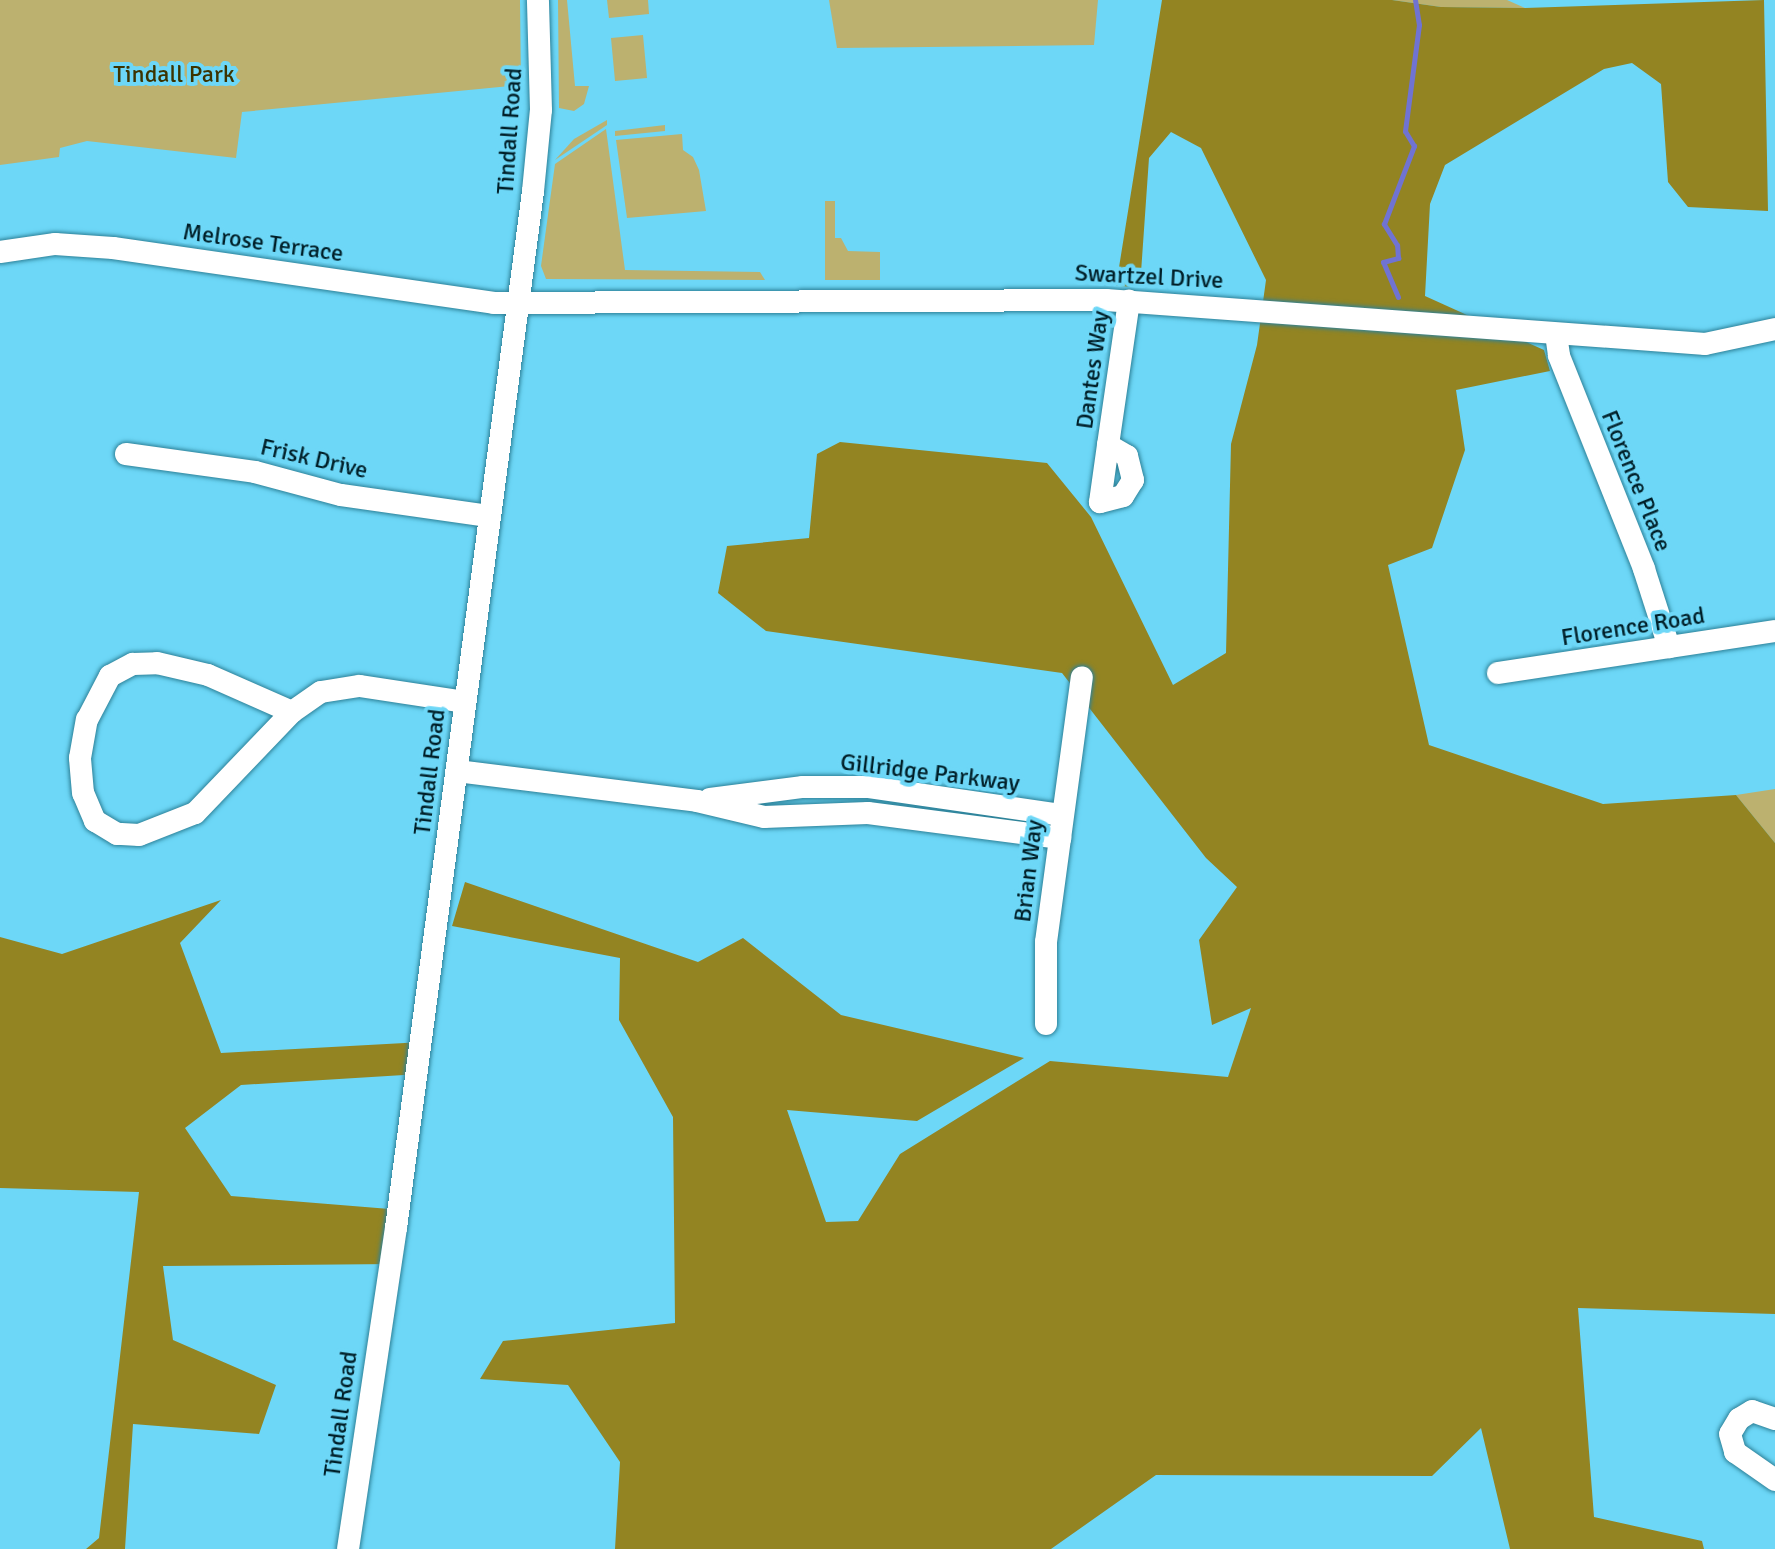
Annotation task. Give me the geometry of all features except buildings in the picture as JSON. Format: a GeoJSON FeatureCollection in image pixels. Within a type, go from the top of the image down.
{"type":"FeatureCollection","features":[{"type":"Feature","properties":{"kind":"street","name":"Tindall Road"},"geometry":{"type":"LineString","coordinates":[[348,1549],[457,771],[540,123],[538,0]]}},
{"type":"Feature","properties":{"kind":"street","name":"Melrose Terrace"},"geometry":{"type":"LineString","coordinates":[[0,252],[43,245],[113,248],[494,303],[518,301]]}},
{"type":"Feature","properties":{"kind":"street","name":"Swartzel Drive"},"geometry":{"type":"LineString","coordinates":[[518,301],[1129,301],[1705,344],[1775,329]]}},
{"type":"Feature","properties":{"kind":"street","name":"Dantes Way"},"geometry":{"type":"LineString","coordinates":[[1108,445],[1129,301]]}},
{"type":"Feature","properties":{"kind":"street","name":"Florence Place"},"geometry":{"type":"LineString","coordinates":[[1556,334],[1559,356],[1639,556],[1669,647]]}},
{"type":"Feature","properties":{"kind":"street","name":"Frisk Drive"},"geometry":{"type":"LineString","coordinates":[[126,454],[242,470],[341,495],[489,516]]}},
{"type":"Feature","properties":{"kind":"street","name":"Florence Road"},"geometry":{"type":"LineString","coordinates":[[1498,673],[1775,631]]}},
{"type":"Feature","properties":{"kind":"street"},"geometry":{"type":"LineString","coordinates":[[292,712],[180,667],[146,663],[123,668],[100,687],[87,720],[80,758],[88,809],[103,827],[129,836],[180,822],[208,802],[292,712],[321,692],[360,686],[465,702]]}},
{"type":"Feature","properties":{"kind":"street","name":"Brian Way"},"geometry":{"type":"LineString","coordinates":[[1046,1024],[1046,942],[1082,677]]}},
{"type":"Feature","properties":{"kind":"street","name":"Gillridge Parkway"},"geometry":{"type":"LineString","coordinates":[[457,771],[697,801],[764,817],[838,813],[1061,826]]}},
{"type":"Feature","properties":{"kind":"street"},"geometry":{"type":"LineString","coordinates":[[837,786],[838,813]]}},
{"type":"Feature","properties":{"kind":"street","name":"Gillridge Parkway"},"geometry":{"type":"LineString","coordinates":[[697,801],[837,786],[934,796],[1061,826]]}},
{"type":"Feature","properties":{"kind":"street"},"geometry":{"type":"LineString","coordinates":[[932,820],[934,796]]}},
{"type":"Feature","properties":{"kind":"street"},"geometry":{"type":"LineString","coordinates":[[1775,1419],[1752,1411],[1739,1419],[1730,1434],[1735,1452],[1775,1480]]}},
{"type":"Feature","properties":{"kind":"green space","name":"Tindall Park"},"geometry":{"type":"Polygon","coordinates":[[[0,0],[520,0],[521,85],[242,112],[236,158],[87,141],[60,148],[59,157],[0,165],[0,0]]]}},
{"type":"Feature","properties":{"kind":"green space"},"geometry":{"type":"Polygon","coordinates":[[[558,0],[567,0],[575,86],[589,86],[584,104],[574,111],[559,108],[558,0]]]}},
{"type":"Feature","properties":{"kind":"green space"},"geometry":{"type":"Polygon","coordinates":[[[607,0],[648,0],[649,14],[609,18],[607,0]]]}},
{"type":"Feature","properties":{"kind":"green space"},"geometry":{"type":"Polygon","coordinates":[[[829,0],[1098,0],[1094,45],[837,48],[829,0]]]}},
{"type":"Feature","properties":{"kind":"green space"},"geometry":{"type":"Polygon","coordinates":[[[1392,0],[1507,0],[1525,8],[1441,7],[1392,0]]]}},
{"type":"Feature","properties":{"kind":"green space"},"geometry":{"type":"Polygon","coordinates":[[[643,35],[647,78],[615,81],[611,38],[643,35]]]}},
{"type":"Feature","properties":{"kind":"green space"},"geometry":{"type":"Polygon","coordinates":[[[607,120],[607,125],[555,160],[574,139],[607,120]]]}},
{"type":"Feature","properties":{"kind":"green space"},"geometry":{"type":"Polygon","coordinates":[[[665,125],[665,131],[615,136],[615,131],[665,125]]]}},
{"type":"Feature","properties":{"kind":"green space"},"geometry":{"type":"Polygon","coordinates":[[[606,129],[625,270],[760,272],[765,280],[546,279],[541,266],[555,164],[606,129]]]}},
{"type":"Feature","properties":{"kind":"green space"},"geometry":{"type":"Polygon","coordinates":[[[682,134],[683,150],[693,157],[699,170],[706,211],[627,218],[616,140],[682,134]]]}},
{"type":"Feature","properties":{"kind":"green space"},"geometry":{"type":"Polygon","coordinates":[[[825,201],[835,201],[835,238],[841,238],[848,251],[880,252],[880,280],[825,280],[825,201]]]}},
{"type":"Feature","properties":{"kind":"green space"},"geometry":{"type":"Polygon","coordinates":[[[1775,789],[1775,843],[1736,795],[1775,789]]]}},
{"type":"Feature","properties":{"kind":"shaded area"},"geometry":{"type":"Polygon","coordinates":[[[1162,0],[1392,0],[1441,7],[1525,8],[1764,0],[1768,211],[1688,207],[1668,182],[1661,84],[1632,63],[1604,69],[1445,165],[1430,204],[1425,296],[1544,350],[1550,371],[1456,390],[1465,450],[1432,548],[1388,565],[1429,745],[1603,804],[1736,795],[1775,843],[1775,1314],[1578,1308],[1594,1517],[1702,1541],[1704,1549],[1510,1549],[1481,1428],[1432,1476],[1156,1475],[1051,1549],[615,1549],[620,1462],[568,1385],[480,1379],[503,1341],[675,1323],[673,1117],[619,1020],[620,958],[452,926],[465,882],[698,962],[743,938],[841,1015],[1024,1058],[917,1121],[787,1110],[826,1222],[858,1221],[900,1154],[1050,1061],[1228,1077],[1251,1008],[1212,1025],[1199,940],[1237,887],[1206,858],[1062,673],[766,631],[718,593],[727,546],[809,538],[817,454],[840,442],[1047,463],[1091,517],[1173,685],[1226,653],[1231,444],[1257,345],[1266,280],[1201,148],[1171,132],[1149,158],[1140,287],[1116,286],[1162,0]]]}},
{"type":"Feature","properties":{"kind":"shaded area"},"geometry":{"type":"Polygon","coordinates":[[[221,900],[180,943],[221,1053],[423,1042],[420,1074],[241,1085],[185,1128],[231,1196],[402,1210],[394,1264],[163,1266],[173,1340],[276,1385],[259,1434],[133,1424],[125,1549],[86,1549],[99,1538],[139,1192],[0,1188],[0,937],[62,954],[221,900]]]}},
{"type":"Feature","properties":{"kind":"waterway"},"geometry":{"type":"LineString","coordinates":[[1398,297],[1383,262],[1398,258],[1397,245],[1384,224],[1414,146],[1405,131],[1419,25],[1415,0]]}}]}
